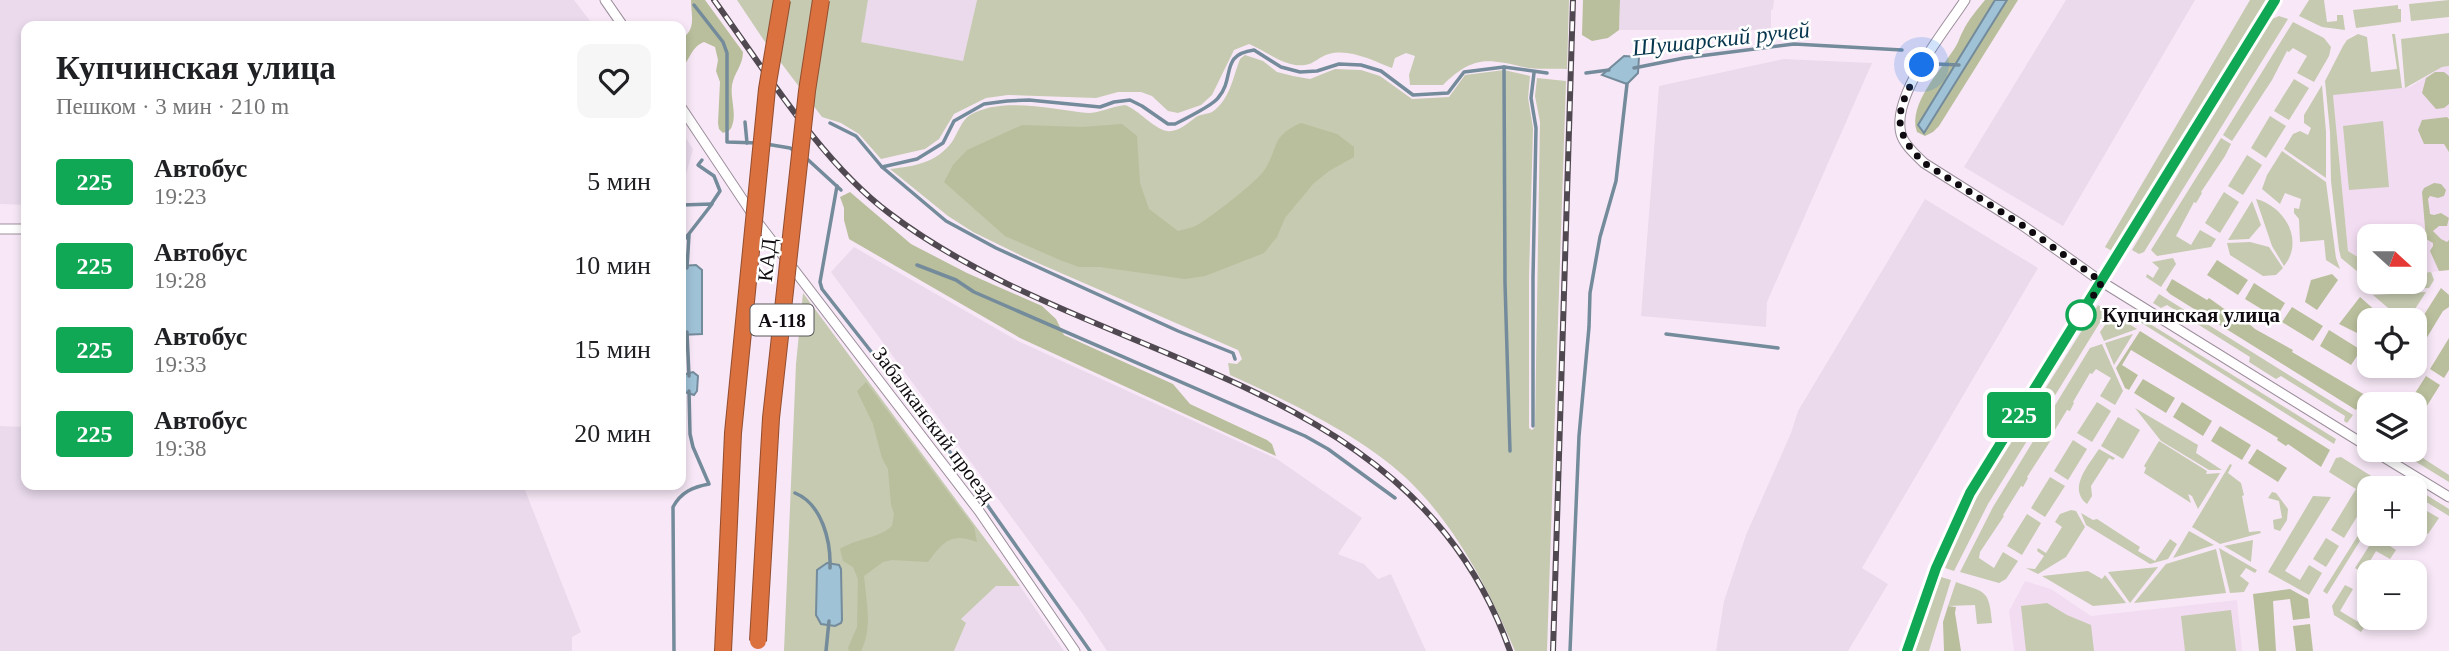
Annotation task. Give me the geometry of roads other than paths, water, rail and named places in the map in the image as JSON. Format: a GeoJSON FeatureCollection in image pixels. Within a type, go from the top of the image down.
{"type":"FeatureCollection","features":[{"type":"Feature","properties":{"kind":"highway","name":"КАД"},"geometry":{"type":"LineString","coordinates":[[723,645],[734,419],[767,89],[782,0]]}},
{"type":"Feature","properties":{"kind":"highway","name":"КАД"},"geometry":{"type":"LineString","coordinates":[[758,646],[771,418],[807,91],[821,0]]}},
{"type":"Feature","properties":{"kind":"street"},"geometry":{"type":"LineString","coordinates":[[605,0],[620,21]]}},
{"type":"Feature","properties":{"kind":"street"},"geometry":{"type":"LineString","coordinates":[[1965,0],[1911,85],[1900,116],[1901,135],[1912,151],[1924,163],[2022,225],[2102,282],[2357,440]]}},
{"type":"Feature","properties":{"kind":"street"},"geometry":{"type":"LineString","coordinates":[[1907,651],[1936,568],[1970,493],[2275,0]]}},
{"type":"Feature","properties":{"kind":"street","name":"Забалканский проезд"},"geometry":{"type":"LineString","coordinates":[[686,114],[759,224],[979,511],[1075,651]]}},
{"type":"Feature","properties":{"kind":"street"},"geometry":{"type":"LineString","coordinates":[[0,229],[21,229]]}},
{"type":"Feature","properties":{"kind":"street"},"geometry":{"type":"LineString","coordinates":[[2392,462],[2449,497]]}},
{"type":"Feature","properties":{"kind":"water"},"geometry":{"type":"Polygon","coordinates":[[[1995,0],[2007,0],[1924,133],[1918,125],[1995,0]]]}},
{"type":"Feature","properties":{"kind":"water"},"geometry":{"type":"Polygon","coordinates":[[[1624,56],[1639,57],[1638,73],[1627,84],[1602,75],[1624,56]]]}},
{"type":"Feature","properties":{"kind":"water"},"geometry":{"type":"Polygon","coordinates":[[[696,265],[702,270],[702,334],[686,335],[686,266],[696,265]]]}},
{"type":"Feature","properties":{"kind":"water"},"geometry":{"type":"Polygon","coordinates":[[[693,372],[698,376],[697,391],[694,395],[686,392],[686,374],[693,372]]]}},
{"type":"Feature","properties":{"kind":"water"},"geometry":{"type":"Polygon","coordinates":[[[827,563],[839,565],[841,569],[842,620],[835,626],[821,624],[816,615],[817,570],[827,563]]]}},
{"type":"Feature","properties":{"kind":"waterway"},"geometry":{"type":"LineString","coordinates":[[694,5],[723,42],[727,53],[727,142],[758,143]]}},
{"type":"Feature","properties":{"kind":"waterway","name":"Шушарский ручей"},"geometry":{"type":"LineString","coordinates":[[1634,68],[1684,58],[1794,44],[1902,50]]}},
{"type":"Feature","properties":{"kind":"waterway","name":"Шушарский ручей"},"geometry":{"type":"LineString","coordinates":[[830,123],[856,136],[882,167],[917,159],[943,143],[954,121],[984,104],[1029,100],[1100,107],[1130,100],[1168,124],[1175,124],[1215,101],[1223,90],[1232,62],[1243,53],[1254,50],[1281,67],[1300,72],[1317,71],[1339,64],[1361,65],[1381,71],[1413,95],[1448,93],[1464,72],[1504,67],[1547,73]]}},
{"type":"Feature","properties":{"kind":"waterway","name":"Шушарский ручей"},"geometry":{"type":"LineString","coordinates":[[1937,64],[1959,65]]}},
{"type":"Feature","properties":{"kind":"waterway"},"geometry":{"type":"LineString","coordinates":[[1504,67],[1505,283],[1510,451]]}},
{"type":"Feature","properties":{"kind":"waterway","name":"Шушарский ручей"},"geometry":{"type":"LineString","coordinates":[[1586,73],[1609,70]]}},
{"type":"Feature","properties":{"kind":"waterway"},"geometry":{"type":"LineString","coordinates":[[1533,426],[1536,128],[1531,98],[1534,73]]}},
{"type":"Feature","properties":{"kind":"waterway"},"geometry":{"type":"LineString","coordinates":[[1570,651],[1579,436],[1590,293],[1600,237],[1616,181],[1627,84]]}},
{"type":"Feature","properties":{"kind":"waterway"},"geometry":{"type":"LineString","coordinates":[[745,122],[747,143]]}},
{"type":"Feature","properties":{"kind":"waterway","name":"Шушарский ручей"},"geometry":{"type":"LineString","coordinates":[[766,144],[790,148],[796,152]]}},
{"type":"Feature","properties":{"kind":"waterway","name":"Шушарский ручей"},"geometry":{"type":"LineString","coordinates":[[805,157],[841,190]]}},
{"type":"Feature","properties":{"kind":"waterway","name":"Шушарский ручей"},"geometry":{"type":"LineString","coordinates":[[702,160],[698,165],[714,176],[720,191],[712,203]]}},
{"type":"Feature","properties":{"kind":"waterway"},"geometry":{"type":"LineString","coordinates":[[882,167],[946,221],[996,248],[1178,331],[1233,353],[1235,359]]}},
{"type":"Feature","properties":{"kind":"waterway"},"geometry":{"type":"LineString","coordinates":[[837,186],[820,282],[822,289],[950,452],[1090,651]]}},
{"type":"Feature","properties":{"kind":"waterway"},"geometry":{"type":"LineString","coordinates":[[686,205],[712,204],[686,238]]}},
{"type":"Feature","properties":{"kind":"waterway"},"geometry":{"type":"LineString","coordinates":[[687,268],[689,235]]}},
{"type":"Feature","properties":{"kind":"waterway"},"geometry":{"type":"LineString","coordinates":[[917,265],[1305,436],[1328,449],[1395,498]]}},
{"type":"Feature","properties":{"kind":"waterway"},"geometry":{"type":"LineString","coordinates":[[687,332],[689,376]]}},
{"type":"Feature","properties":{"kind":"waterway"},"geometry":{"type":"LineString","coordinates":[[1666,334],[1778,348]]}},
{"type":"Feature","properties":{"kind":"waterway"},"geometry":{"type":"LineString","coordinates":[[674,651],[673,507],[688,491],[709,484],[690,434],[689,391]]}},
{"type":"Feature","properties":{"kind":"waterway"},"geometry":{"type":"LineString","coordinates":[[795,493],[812,506],[823,524],[829,546],[830,568]]}},
{"type":"Feature","properties":{"kind":"waterway"},"geometry":{"type":"LineString","coordinates":[[826,651],[829,621]]}},
{"type":"Feature","properties":{"kind":"railway"},"geometry":{"type":"LineString","coordinates":[[714,0],[817,142],[864,192],[889,213],[971,265],[1060,308],[1240,385],[1324,430],[1400,486],[1463,558],[1510,651]]}},
{"type":"Feature","properties":{"kind":"railway"},"geometry":{"type":"LineString","coordinates":[[1553,651],[1573,0]]}},
{"type":"Feature","properties":{"kind":"place","name":"Купчинская улица"},"geometry":{"type":"Point","coordinates":[2081,315]}}]}
